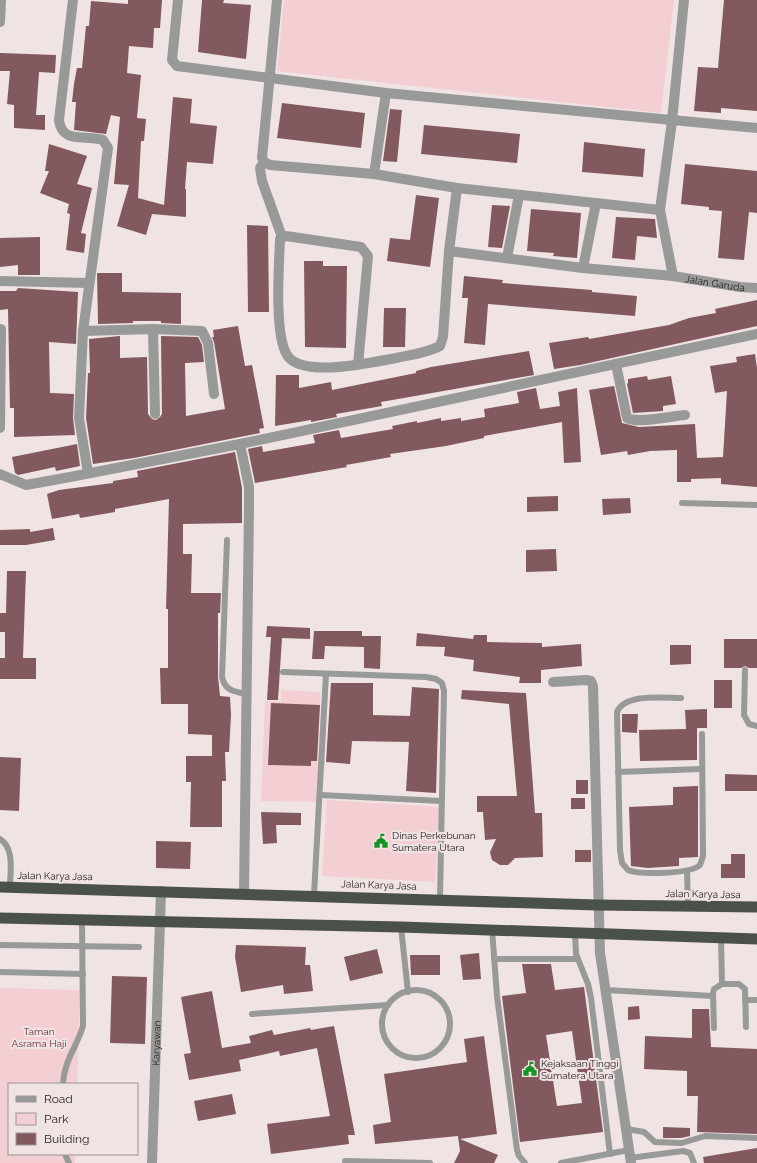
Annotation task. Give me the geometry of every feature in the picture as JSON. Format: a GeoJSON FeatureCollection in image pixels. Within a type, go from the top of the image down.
{"type":"FeatureCollection","features":[{"type":"Feature","properties":{"kind":"highway","name":"Jalan Karya Jasa"},"geometry":{"type":"LineString","coordinates":[[5,887],[598,904],[757,907]]}},
{"type":"Feature","properties":{"kind":"highway"},"geometry":{"type":"LineString","coordinates":[[0,918],[160,923],[492,929],[757,938]]}},
{"type":"Feature","properties":{"kind":"street"},"geometry":{"type":"LineString","coordinates":[[0,22],[1,0]]}},
{"type":"Feature","properties":{"kind":"street"},"geometry":{"type":"LineString","coordinates":[[73,0],[59,120],[61,130],[63,133],[73,137],[96,137],[103,140],[108,148],[82,331],[79,418],[88,473]]}},
{"type":"Feature","properties":{"kind":"street"},"geometry":{"type":"LineString","coordinates":[[178,0],[172,60],[173,64],[177,66],[386,93],[757,128]]}},
{"type":"Feature","properties":{"kind":"street"},"geometry":{"type":"LineString","coordinates":[[277,0],[262,158],[264,162],[270,165],[374,174],[457,188],[660,210]]}},
{"type":"Feature","properties":{"kind":"street"},"geometry":{"type":"LineString","coordinates":[[673,276],[660,210],[672,121],[684,0]]}},
{"type":"Feature","properties":{"kind":"street"},"geometry":{"type":"LineString","coordinates":[[374,174],[386,93]]}},
{"type":"Feature","properties":{"kind":"street"},"geometry":{"type":"LineString","coordinates":[[264,162],[260,168],[262,181],[282,237],[280,239],[277,290],[282,340],[288,357],[299,364],[327,368],[358,365],[428,351],[440,346],[443,337],[449,251],[457,188]]}},
{"type":"Feature","properties":{"kind":"street"},"geometry":{"type":"LineString","coordinates":[[507,258],[519,195]]}},
{"type":"Feature","properties":{"kind":"street"},"geometry":{"type":"LineString","coordinates":[[583,268],[596,203]]}},
{"type":"Feature","properties":{"kind":"street"},"geometry":{"type":"LineString","coordinates":[[282,237],[362,247],[365,250],[368,256],[358,365]]}},
{"type":"Feature","properties":{"kind":"street","name":"Jalan Garuda"},"geometry":{"type":"LineString","coordinates":[[449,251],[583,268],[673,276],[740,287],[757,288]]}},
{"type":"Feature","properties":{"kind":"street"},"geometry":{"type":"LineString","coordinates":[[0,281],[88,283]]}},
{"type":"Feature","properties":{"kind":"street"},"geometry":{"type":"LineString","coordinates":[[0,428],[1,330]]}},
{"type":"Feature","properties":{"kind":"street"},"geometry":{"type":"LineString","coordinates":[[82,331],[153,330],[198,331],[204,333],[208,343],[214,394]]}},
{"type":"Feature","properties":{"kind":"street"},"geometry":{"type":"LineString","coordinates":[[153,330],[155,414]]}},
{"type":"Feature","properties":{"kind":"street"},"geometry":{"type":"LineString","coordinates":[[0,474],[29,485],[240,444],[757,334]]}},
{"type":"Feature","properties":{"kind":"street"},"geometry":{"type":"LineString","coordinates":[[616,364],[627,418],[634,420],[685,414]]}},
{"type":"Feature","properties":{"kind":"street"},"geometry":{"type":"LineString","coordinates":[[240,444],[249,487],[250,506],[244,894]]}},
{"type":"Feature","properties":{"kind":"street"},"geometry":{"type":"LineString","coordinates":[[553,682],[586,680],[591,681],[593,686],[600,953],[630,1157]]}},
{"type":"Feature","properties":{"kind":"street","name":"Karyawan"},"geometry":{"type":"LineString","coordinates":[[152,1163],[161,891]]}},
{"type":"Feature","properties":{"kind":"lane"},"geometry":{"type":"LineString","coordinates":[[682,503],[757,505]]}},
{"type":"Feature","properties":{"kind":"lane"},"geometry":{"type":"LineString","coordinates":[[227,540],[222,677],[225,684],[231,690],[247,694]]}},
{"type":"Feature","properties":{"kind":"lane"},"geometry":{"type":"LineString","coordinates":[[745,670],[744,715],[749,724],[757,726]]}},
{"type":"Feature","properties":{"kind":"lane"},"geometry":{"type":"LineString","coordinates":[[283,672],[426,678],[436,679],[442,683],[444,691],[440,899]]}},
{"type":"Feature","properties":{"kind":"lane"},"geometry":{"type":"LineString","coordinates":[[314,895],[326,674]]}},
{"type":"Feature","properties":{"kind":"lane"},"geometry":{"type":"LineString","coordinates":[[681,698],[629,700],[619,707],[617,717],[621,859],[626,868],[635,872],[687,871],[698,868],[703,859],[702,734]]}},
{"type":"Feature","properties":{"kind":"lane"},"geometry":{"type":"LineString","coordinates":[[618,772],[702,769]]}},
{"type":"Feature","properties":{"kind":"lane"},"geometry":{"type":"LineString","coordinates":[[320,795],[441,801]]}},
{"type":"Feature","properties":{"kind":"lane"},"geometry":{"type":"LineString","coordinates":[[0,839],[10,850],[5,887]]}},
{"type":"Feature","properties":{"kind":"lane"},"geometry":{"type":"LineString","coordinates":[[687,871],[688,906]]}},
{"type":"Feature","properties":{"kind":"lane"},"geometry":{"type":"LineString","coordinates":[[63,1083],[66,1062],[78,1041],[82,1026],[82,921]]}},
{"type":"Feature","properties":{"kind":"lane"},"geometry":{"type":"LineString","coordinates":[[400,927],[408,992]]}},
{"type":"Feature","properties":{"kind":"lane"},"geometry":{"type":"LineString","coordinates":[[492,929],[494,959],[517,1150],[518,1156],[525,1163]]}},
{"type":"Feature","properties":{"kind":"lane"},"geometry":{"type":"LineString","coordinates":[[575,932],[578,958],[588,984],[591,998],[610,1154]]}},
{"type":"Feature","properties":{"kind":"lane"},"geometry":{"type":"LineString","coordinates":[[721,937],[722,984]]}},
{"type":"Feature","properties":{"kind":"lane"},"geometry":{"type":"LineString","coordinates":[[0,945],[139,947]]}},
{"type":"Feature","properties":{"kind":"lane"},"geometry":{"type":"LineString","coordinates":[[494,959],[578,958]]}},
{"type":"Feature","properties":{"kind":"lane"},"geometry":{"type":"LineString","coordinates":[[0,972],[82,974]]}},
{"type":"Feature","properties":{"kind":"lane"},"geometry":{"type":"LineString","coordinates":[[714,1028],[714,989],[722,984],[742,985],[745,989],[746,1027]]}},
{"type":"Feature","properties":{"kind":"lane"},"geometry":{"type":"LineString","coordinates":[[606,990],[713,996]]}},
{"type":"Feature","properties":{"kind":"lane"},"geometry":{"type":"LineString","coordinates":[[418,991],[428,993],[438,998],[447,1010],[450,1025],[448,1036],[443,1045],[436,1052],[426,1057],[406,1057],[396,1052],[389,1045],[384,1036],[382,1025],[383,1015],[388,1005],[400,995],[408,992],[418,991]]}},
{"type":"Feature","properties":{"kind":"lane"},"geometry":{"type":"LineString","coordinates":[[745,1000],[757,1000]]}},
{"type":"Feature","properties":{"kind":"lane"},"geometry":{"type":"LineString","coordinates":[[252,1014],[388,1005]]}},
{"type":"Feature","properties":{"kind":"lane"},"geometry":{"type":"LineString","coordinates":[[627,1129],[644,1132],[656,1142],[682,1143],[705,1136],[757,1138]]}},
{"type":"Feature","properties":{"kind":"lane"},"geometry":{"type":"LineString","coordinates":[[561,1163],[610,1154],[630,1157],[683,1151],[690,1153],[694,1163]]}},
{"type":"Feature","properties":{"kind":"lane"},"geometry":{"type":"LineString","coordinates":[[345,1162],[430,1163]]}},
{"type":"Feature","properties":{"kind":"green space"},"geometry":{"type":"Polygon","coordinates":[[[284,0],[674,0],[661,113],[277,71],[284,0]]]}},
{"type":"Feature","properties":{"kind":"green space"},"geometry":{"type":"Polygon","coordinates":[[[281,690],[320,692],[316,802],[261,801],[265,701],[281,702],[281,690]]]}},
{"type":"Feature","properties":{"kind":"green space","name":"Dinas Perkebunan Sumatera Utara"},"geometry":{"type":"Polygon","coordinates":[[[327,800],[440,807],[435,882],[322,876],[327,800]]]}},
{"type":"Feature","properties":{"kind":"green space","name":"Taman Asrama Haji"},"geometry":{"type":"Polygon","coordinates":[[[0,988],[80,990],[77,1083],[8,1083],[8,1155],[75,1155],[75,1163],[0,1163],[0,988]]]}},
{"type":"Feature","properties":{"kind":"building"},"geometry":{"type":"Polygon","coordinates":[[[128,0],[162,0],[160,28],[154,28],[153,48],[129,46],[127,73],[141,75],[137,118],[146,119],[144,141],[141,141],[138,198],[164,205],[173,97],[192,99],[190,123],[217,126],[213,164],[187,162],[185,189],[186,217],[152,214],[146,235],[117,226],[129,185],[114,184],[120,117],[111,115],[106,134],[74,130],[76,102],[72,102],[74,84],[77,68],[82,68],[86,26],[89,26],[91,1],[128,4],[128,0]]]}},
{"type":"Feature","properties":{"kind":"building"},"geometry":{"type":"Polygon","coordinates":[[[202,0],[224,0],[223,3],[251,5],[246,59],[198,52],[202,0]]]}},
{"type":"Feature","properties":{"kind":"building"},"geometry":{"type":"Polygon","coordinates":[[[724,0],[757,0],[757,111],[721,108],[721,113],[694,111],[698,67],[718,68],[724,0]]]}},
{"type":"Feature","properties":{"kind":"building"},"geometry":{"type":"Polygon","coordinates":[[[0,53],[56,55],[55,73],[39,72],[36,115],[45,115],[45,130],[14,128],[14,105],[7,104],[10,71],[0,71],[0,53]]]}},
{"type":"Feature","properties":{"kind":"building"},"geometry":{"type":"Polygon","coordinates":[[[282,103],[365,113],[361,148],[277,138],[282,103]]]}},
{"type":"Feature","properties":{"kind":"building"},"geometry":{"type":"Polygon","coordinates":[[[390,109],[402,110],[397,162],[383,161],[390,109]]]}},
{"type":"Feature","properties":{"kind":"building"},"geometry":{"type":"Polygon","coordinates":[[[424,125],[520,134],[517,163],[421,154],[424,125]]]}},
{"type":"Feature","properties":{"kind":"building"},"geometry":{"type":"Polygon","coordinates":[[[584,142],[645,149],[643,177],[582,172],[584,142]]]}},
{"type":"Feature","properties":{"kind":"building"},"geometry":{"type":"Polygon","coordinates":[[[49,144],[87,156],[77,184],[92,188],[81,233],[86,234],[84,253],[66,250],[70,214],[67,213],[69,204],[40,193],[49,171],[45,171],[49,144]]]}},
{"type":"Feature","properties":{"kind":"building"},"geometry":{"type":"Polygon","coordinates":[[[685,164],[757,171],[757,213],[749,212],[744,260],[718,258],[722,211],[709,210],[709,207],[681,204],[685,164]]]}},
{"type":"Feature","properties":{"kind":"building"},"geometry":{"type":"Polygon","coordinates":[[[416,195],[439,198],[430,267],[387,261],[390,238],[410,240],[416,195]]]}},
{"type":"Feature","properties":{"kind":"building"},"geometry":{"type":"Polygon","coordinates":[[[492,205],[510,206],[502,248],[488,247],[492,205]]]}},
{"type":"Feature","properties":{"kind":"building"},"geometry":{"type":"Polygon","coordinates":[[[531,209],[581,213],[577,258],[553,256],[554,253],[527,251],[531,209]]]}},
{"type":"Feature","properties":{"kind":"building"},"geometry":{"type":"Polygon","coordinates":[[[616,217],[655,219],[657,238],[637,236],[635,260],[612,258],[616,217]]]}},
{"type":"Feature","properties":{"kind":"building"},"geometry":{"type":"Polygon","coordinates":[[[247,225],[268,226],[269,312],[248,312],[247,225]]]}},
{"type":"Feature","properties":{"kind":"building"},"geometry":{"type":"Polygon","coordinates":[[[40,237],[40,275],[18,275],[18,265],[0,267],[0,238],[40,237]]]}},
{"type":"Feature","properties":{"kind":"building"},"geometry":{"type":"Polygon","coordinates":[[[304,261],[323,261],[323,266],[347,266],[346,348],[305,347],[304,261]]]}},
{"type":"Feature","properties":{"kind":"building"},"geometry":{"type":"Polygon","coordinates":[[[97,273],[122,273],[122,292],[181,293],[181,324],[161,323],[161,321],[133,321],[133,323],[98,324],[97,273]]]}},
{"type":"Feature","properties":{"kind":"building"},"geometry":{"type":"Polygon","coordinates":[[[464,276],[503,280],[502,283],[592,290],[592,292],[637,296],[635,316],[488,304],[485,345],[464,343],[468,298],[462,298],[464,276]]]}},
{"type":"Feature","properties":{"kind":"building"},"geometry":{"type":"Polygon","coordinates":[[[18,288],[78,292],[76,344],[49,342],[50,393],[74,394],[73,418],[75,435],[14,437],[14,408],[10,408],[8,309],[0,310],[0,291],[16,291],[18,288]]]}},
{"type":"Feature","properties":{"kind":"building"},"geometry":{"type":"Polygon","coordinates":[[[757,300],[757,326],[580,365],[554,369],[549,343],[588,337],[589,339],[669,325],[689,318],[716,313],[715,309],[757,300]]]}},
{"type":"Feature","properties":{"kind":"building"},"geometry":{"type":"Polygon","coordinates":[[[384,308],[406,308],[405,347],[383,347],[384,308]]]}},
{"type":"Feature","properties":{"kind":"building"},"geometry":{"type":"Polygon","coordinates":[[[238,326],[245,366],[252,365],[264,428],[259,429],[260,433],[134,458],[93,464],[86,418],[88,373],[90,373],[89,339],[120,336],[120,358],[147,357],[148,414],[152,419],[156,420],[162,414],[161,336],[198,337],[202,345],[204,362],[185,363],[186,416],[225,409],[212,337],[214,337],[213,330],[238,326]]]}},
{"type":"Feature","properties":{"kind":"building"},"geometry":{"type":"Polygon","coordinates":[[[529,351],[534,375],[381,402],[382,406],[336,414],[337,417],[311,422],[311,420],[275,426],[276,375],[299,375],[299,388],[331,382],[332,390],[416,373],[416,371],[431,367],[529,351]]]}},
{"type":"Feature","properties":{"kind":"building"},"geometry":{"type":"Polygon","coordinates":[[[755,354],[757,368],[757,487],[721,484],[721,478],[691,479],[691,482],[677,482],[677,450],[650,451],[628,455],[627,451],[601,455],[589,390],[614,386],[622,423],[639,427],[695,424],[697,458],[723,457],[727,391],[715,393],[710,366],[737,362],[736,357],[755,354]]]}},
{"type":"Feature","properties":{"kind":"building"},"geometry":{"type":"Polygon","coordinates":[[[647,376],[648,380],[671,376],[676,404],[663,406],[663,411],[633,413],[627,384],[628,379],[647,376]]]}},
{"type":"Feature","properties":{"kind":"building"},"geometry":{"type":"Polygon","coordinates":[[[536,388],[540,409],[560,406],[558,392],[577,388],[581,462],[564,463],[562,422],[484,436],[484,438],[446,446],[390,454],[391,457],[346,465],[347,467],[255,483],[248,449],[262,446],[263,452],[315,443],[313,435],[339,430],[341,438],[393,429],[392,426],[417,421],[417,423],[441,418],[441,421],[461,418],[461,421],[485,417],[484,409],[519,403],[517,392],[536,388]]]}},
{"type":"Feature","properties":{"kind":"building"},"geometry":{"type":"Polygon","coordinates":[[[77,444],[80,466],[56,471],[55,467],[18,475],[15,473],[12,457],[77,444]]]}},
{"type":"Feature","properties":{"kind":"building"},"geometry":{"type":"Polygon","coordinates":[[[235,452],[242,488],[242,523],[183,524],[183,554],[192,554],[191,593],[221,593],[220,613],[218,613],[218,677],[220,696],[230,697],[231,715],[229,752],[225,752],[226,781],[222,781],[222,827],[190,827],[191,782],[186,782],[186,756],[212,756],[212,735],[188,734],[188,704],[161,704],[160,668],[168,668],[168,609],[166,609],[169,499],[115,509],[115,512],[80,518],[79,514],[52,519],[47,494],[59,490],[113,483],[113,481],[138,477],[137,471],[235,452]]]}},
{"type":"Feature","properties":{"kind":"building"},"geometry":{"type":"Polygon","coordinates":[[[558,496],[558,511],[527,512],[527,497],[558,496]]]}},
{"type":"Feature","properties":{"kind":"building"},"geometry":{"type":"Polygon","coordinates":[[[630,498],[631,513],[603,515],[602,499],[630,498]]]}},
{"type":"Feature","properties":{"kind":"building"},"geometry":{"type":"Polygon","coordinates":[[[53,528],[55,540],[26,545],[0,545],[0,530],[30,529],[30,532],[53,528]]]}},
{"type":"Feature","properties":{"kind":"building"},"geometry":{"type":"Polygon","coordinates":[[[556,549],[557,571],[526,572],[526,550],[556,549]]]}},
{"type":"Feature","properties":{"kind":"building"},"geometry":{"type":"Polygon","coordinates":[[[7,571],[26,571],[23,658],[36,658],[36,679],[0,679],[0,658],[5,658],[5,632],[0,632],[0,613],[6,613],[7,571]]]}},
{"type":"Feature","properties":{"kind":"building"},"geometry":{"type":"Polygon","coordinates":[[[267,626],[310,628],[310,639],[282,638],[278,700],[267,700],[271,637],[266,637],[267,626]]]}},
{"type":"Feature","properties":{"kind":"building"},"geometry":{"type":"Polygon","coordinates":[[[314,631],[362,631],[362,636],[381,636],[380,669],[364,668],[364,647],[325,646],[324,659],[312,659],[314,631]]]}},
{"type":"Feature","properties":{"kind":"building"},"geometry":{"type":"Polygon","coordinates":[[[417,633],[473,639],[474,635],[487,635],[487,642],[542,643],[542,647],[581,644],[582,666],[541,670],[541,683],[519,683],[520,677],[473,671],[474,660],[444,656],[445,647],[416,646],[417,633]]]}},
{"type":"Feature","properties":{"kind":"building"},"geometry":{"type":"Polygon","coordinates":[[[724,639],[757,639],[757,668],[749,668],[745,666],[741,668],[724,668],[724,639]]]}},
{"type":"Feature","properties":{"kind":"building"},"geometry":{"type":"Polygon","coordinates":[[[670,645],[691,645],[691,664],[670,665],[670,645]]]}},
{"type":"Feature","properties":{"kind":"building"},"geometry":{"type":"Polygon","coordinates":[[[714,680],[732,680],[732,708],[714,708],[714,680]]]}},
{"type":"Feature","properties":{"kind":"building"},"geometry":{"type":"Polygon","coordinates":[[[331,683],[373,683],[373,715],[410,716],[412,687],[439,689],[436,793],[406,791],[409,742],[352,741],[350,764],[326,762],[331,683]]]}},
{"type":"Feature","properties":{"kind":"building"},"geometry":{"type":"Polygon","coordinates":[[[462,690],[526,693],[535,813],[542,813],[543,857],[515,858],[508,865],[500,865],[492,860],[490,852],[496,839],[485,840],[483,812],[477,812],[477,796],[517,796],[509,704],[461,699],[462,690]]]}},
{"type":"Feature","properties":{"kind":"building"},"geometry":{"type":"Polygon","coordinates":[[[271,703],[320,705],[317,761],[311,761],[311,766],[268,765],[271,703]]]}},
{"type":"Feature","properties":{"kind":"building"},"geometry":{"type":"Polygon","coordinates":[[[707,709],[707,728],[697,728],[697,760],[640,761],[639,730],[686,729],[685,710],[707,709]]]}},
{"type":"Feature","properties":{"kind":"building"},"geometry":{"type":"Polygon","coordinates":[[[622,714],[638,714],[637,733],[622,732],[622,714]]]}},
{"type":"Feature","properties":{"kind":"building"},"geometry":{"type":"Polygon","coordinates":[[[0,757],[21,758],[19,811],[0,810],[0,757]]]}},
{"type":"Feature","properties":{"kind":"building"},"geometry":{"type":"Polygon","coordinates":[[[725,774],[757,775],[757,791],[725,791],[725,774]]]}},
{"type":"Feature","properties":{"kind":"building"},"geometry":{"type":"Polygon","coordinates":[[[576,780],[588,780],[588,794],[576,794],[576,780]]]}},
{"type":"Feature","properties":{"kind":"building"},"geometry":{"type":"Polygon","coordinates":[[[698,786],[698,857],[679,858],[679,866],[648,868],[631,866],[629,807],[673,805],[673,787],[698,786]]]}},
{"type":"Feature","properties":{"kind":"building"},"geometry":{"type":"Polygon","coordinates":[[[571,798],[585,798],[585,809],[571,809],[571,798]]]}},
{"type":"Feature","properties":{"kind":"building"},"geometry":{"type":"Polygon","coordinates":[[[261,812],[301,813],[301,825],[276,825],[277,843],[263,844],[261,812]]]}},
{"type":"Feature","properties":{"kind":"building"},"geometry":{"type":"Polygon","coordinates":[[[156,841],[191,842],[190,869],[156,868],[156,841]]]}},
{"type":"Feature","properties":{"kind":"building"},"geometry":{"type":"Polygon","coordinates":[[[575,850],[591,850],[591,862],[575,862],[575,850]]]}},
{"type":"Feature","properties":{"kind":"building"},"geometry":{"type":"Polygon","coordinates":[[[731,854],[745,854],[745,878],[721,878],[721,864],[731,864],[731,854]]]}},
{"type":"Feature","properties":{"kind":"building"},"geometry":{"type":"Polygon","coordinates":[[[236,945],[306,947],[305,965],[310,965],[313,991],[284,994],[283,985],[241,992],[235,957],[236,945]]]}},
{"type":"Feature","properties":{"kind":"building"},"geometry":{"type":"Polygon","coordinates":[[[377,949],[383,973],[350,981],[344,957],[377,949]]]}},
{"type":"Feature","properties":{"kind":"building"},"geometry":{"type":"Polygon","coordinates":[[[479,953],[481,979],[463,980],[460,955],[479,953]]]}},
{"type":"Feature","properties":{"kind":"building"},"geometry":{"type":"Polygon","coordinates":[[[410,955],[440,955],[440,975],[411,975],[410,955]]]}},
{"type":"Feature","properties":{"kind":"building","name":"Kejaksaan Tinggi Sumatera Utara"},"geometry":{"type":"Polygon","coordinates":[[[522,964],[551,964],[555,990],[584,987],[603,1132],[520,1142],[502,996],[526,993],[522,964]],[[572,1031],[546,1035],[557,1106],[582,1103],[572,1031]]]}},
{"type":"Feature","properties":{"kind":"building"},"geometry":{"type":"Polygon","coordinates":[[[112,976],[147,977],[145,1044],[110,1043],[112,976]]]}},
{"type":"Feature","properties":{"kind":"building"},"geometry":{"type":"Polygon","coordinates":[[[212,991],[222,1048],[251,1043],[249,1036],[272,1030],[274,1035],[310,1028],[311,1030],[334,1026],[355,1135],[348,1135],[349,1144],[271,1154],[267,1124],[330,1116],[317,1048],[280,1056],[279,1051],[239,1060],[241,1071],[189,1080],[184,1054],[191,1053],[181,997],[212,991]]]}},
{"type":"Feature","properties":{"kind":"building"},"geometry":{"type":"Polygon","coordinates":[[[639,1006],[640,1019],[628,1020],[628,1007],[639,1006]]]}},
{"type":"Feature","properties":{"kind":"building"},"geometry":{"type":"Polygon","coordinates":[[[692,1009],[709,1009],[711,1047],[757,1049],[757,1134],[697,1132],[698,1096],[687,1096],[687,1071],[644,1069],[645,1036],[692,1038],[692,1009]]]}},
{"type":"Feature","properties":{"kind":"building"},"geometry":{"type":"Polygon","coordinates":[[[484,1036],[497,1134],[460,1139],[498,1155],[494,1163],[454,1163],[460,1151],[458,1136],[375,1144],[373,1125],[391,1122],[384,1074],[467,1062],[464,1039],[484,1036]]]}},
{"type":"Feature","properties":{"kind":"building"},"geometry":{"type":"Polygon","coordinates":[[[232,1094],[236,1114],[198,1121],[194,1101],[232,1094]]]}},
{"type":"Feature","properties":{"kind":"building"},"geometry":{"type":"Polygon","coordinates":[[[663,1127],[690,1128],[690,1136],[681,1138],[663,1138],[663,1127]]]}},
{"type":"Feature","properties":{"kind":"building"},"geometry":{"type":"Polygon","coordinates":[[[757,1148],[757,1163],[704,1163],[703,1157],[757,1148]]]}},
{"type":"Feature","properties":{"kind":"place","name":"Dinas Perkebunan Sumatera Utara"},"geometry":{"type":"Point","coordinates":[381,841]}},
{"type":"Feature","properties":{"kind":"place","name":"Kejaksaan Tinggi Sumatera Utara"},"geometry":{"type":"Point","coordinates":[530,1069]}}]}
